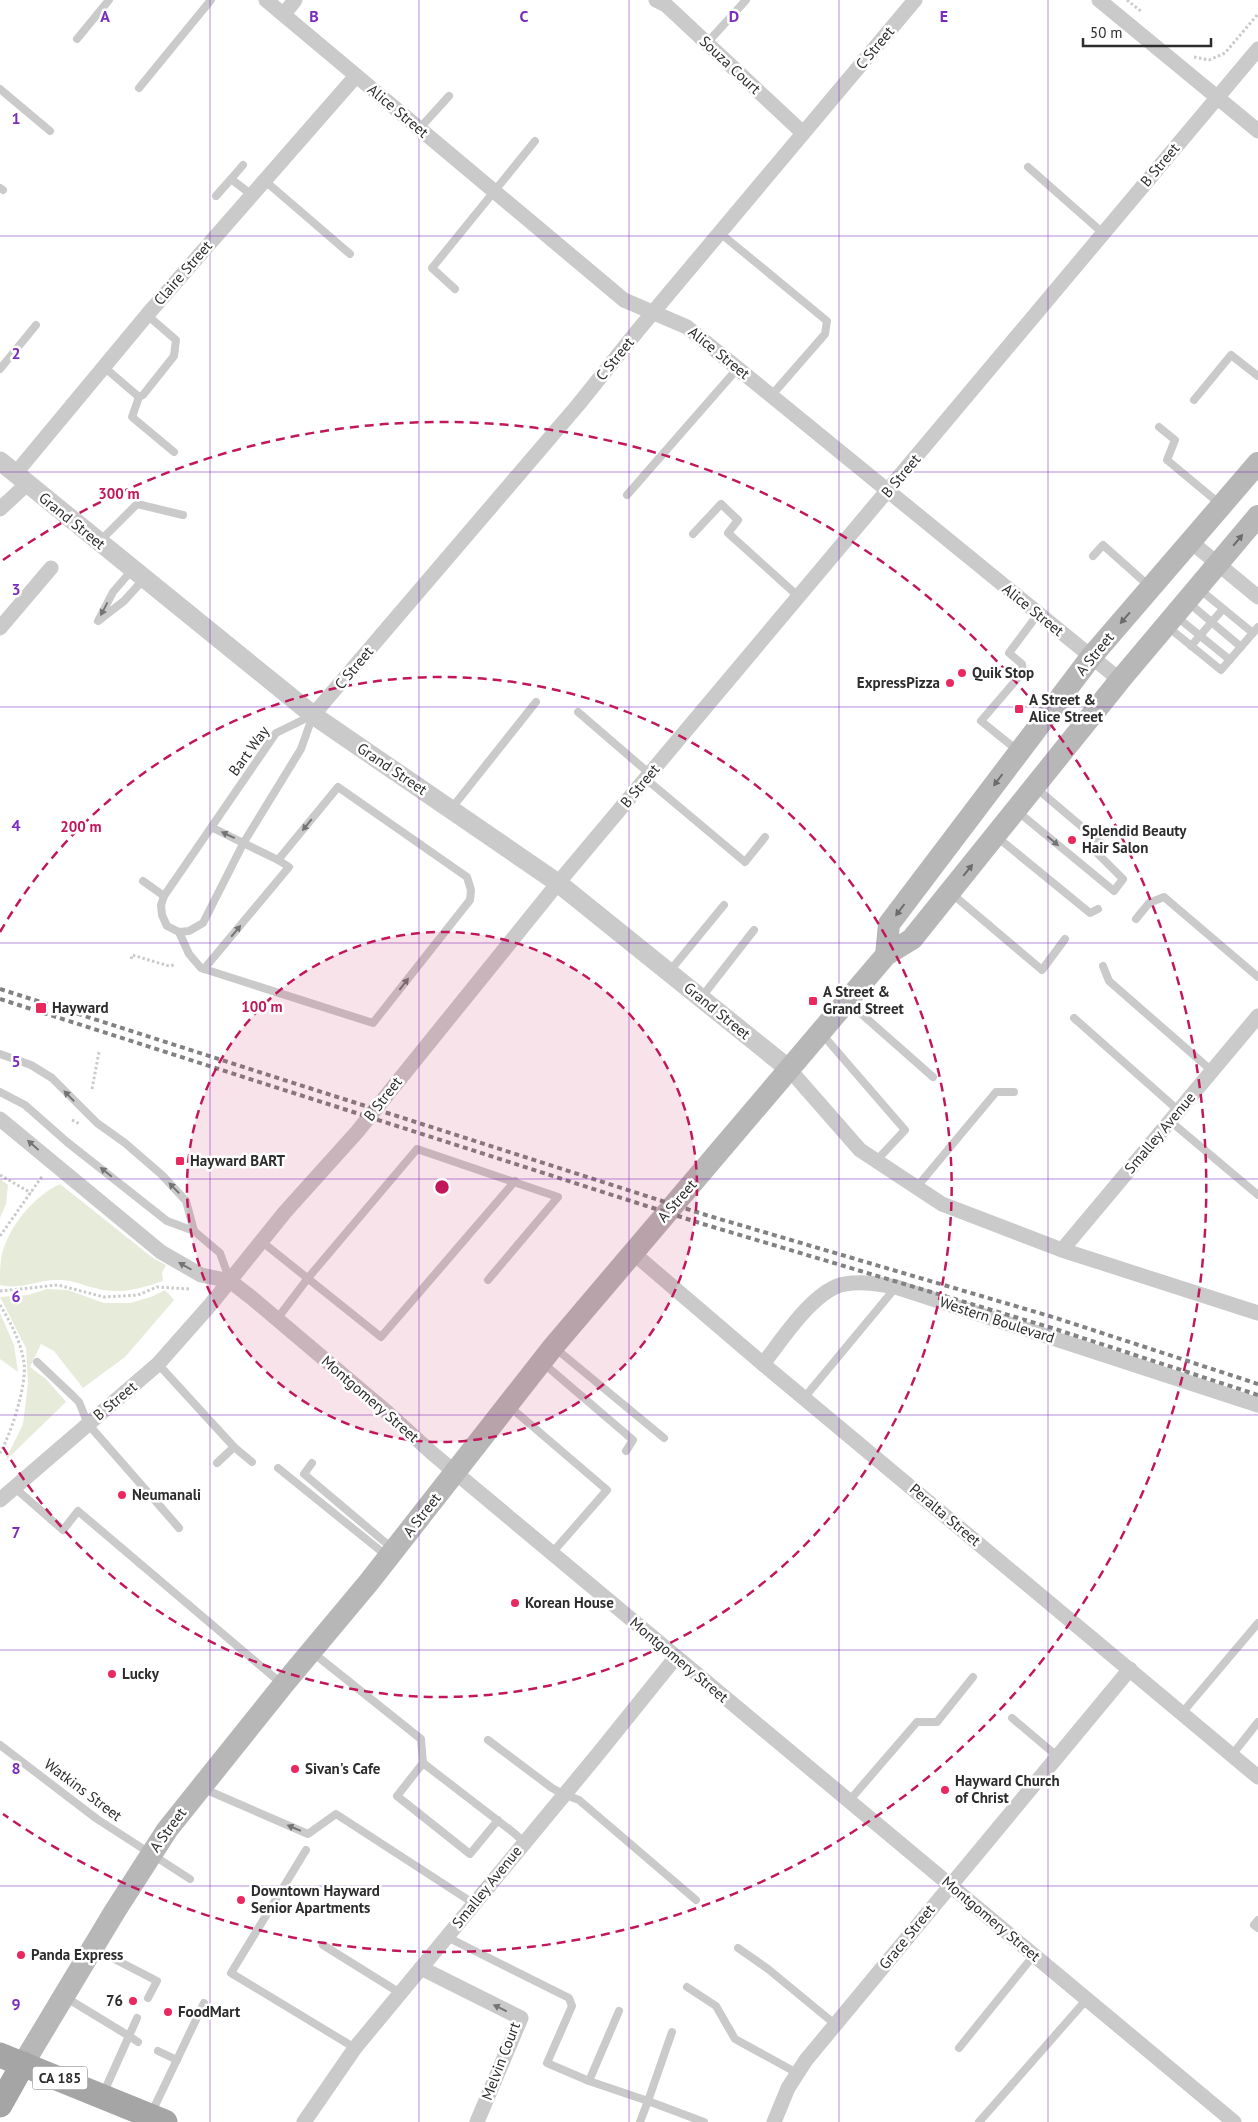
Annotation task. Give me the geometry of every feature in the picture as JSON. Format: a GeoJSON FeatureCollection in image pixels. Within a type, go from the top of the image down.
{"type":"FeatureCollection","features":[{"type":"Feature","properties":{"kind":"main road","name":"A Street"},"geometry":{"type":"LineString","coordinates":[[886,955],[889,924],[1019,752],[1091,657],[1258,463]]}},
{"type":"Feature","properties":{"kind":"main road","name":"A Street"},"geometry":{"type":"LineString","coordinates":[[0,2106],[64,1996],[151,1854],[200,1788],[391,1554],[548,1354],[632,1252],[886,955],[912,939],[1120,680],[1258,516]]}},
{"type":"Feature","properties":{"kind":"main road"},"geometry":{"type":"LineString","coordinates":[[0,2055],[24,2064]]}},
{"type":"Feature","properties":{"kind":"main road","name":"CA 185"},"geometry":{"type":"LineString","coordinates":[[24,2064],[158,2119]]}},
{"type":"Feature","properties":{"kind":"street","name":"Alice Street"},"geometry":{"type":"LineString","coordinates":[[266,0],[624,300],[687,327],[1120,680]]}},
{"type":"Feature","properties":{"kind":"street"},"geometry":{"type":"LineString","coordinates":[[284,14],[295,0]]}},
{"type":"Feature","properties":{"kind":"street","name":"Souza Court"},"geometry":{"type":"LineString","coordinates":[[656,0],[666,5],[803,133]]}},
{"type":"Feature","properties":{"kind":"street","name":"C Street"},"geometry":{"type":"LineString","coordinates":[[313,715],[578,406],[654,312],[915,0]]}},
{"type":"Feature","properties":{"kind":"street"},"geometry":{"type":"LineString","coordinates":[[1106,2],[1258,131]]}},
{"type":"Feature","properties":{"kind":"street","name":"B Street"},"geometry":{"type":"LineString","coordinates":[[0,1500],[158,1364],[230,1281],[290,1206],[357,1132],[558,883],[1258,49]]}},
{"type":"Feature","properties":{"kind":"street","name":"Claire Street"},"geometry":{"type":"LineString","coordinates":[[0,509],[9,470],[104,367],[147,315],[356,76]]}},
{"type":"Feature","properties":{"kind":"street","name":"Grand Street"},"geometry":{"type":"LineString","coordinates":[[9,470],[313,715],[558,883],[789,1069]]}},
{"type":"Feature","properties":{"kind":"street"},"geometry":{"type":"LineString","coordinates":[[1190,541],[1258,597]]}},
{"type":"Feature","properties":{"kind":"street"},"geometry":{"type":"LineString","coordinates":[[0,628],[51,568]]}},
{"type":"Feature","properties":{"kind":"street","name":"Smalley Avenue"},"geometry":{"type":"LineString","coordinates":[[1062,1250],[1258,1016]]}},
{"type":"Feature","properties":{"kind":"street"},"geometry":{"type":"LineString","coordinates":[[789,1069],[860,1150],[942,1204],[1062,1250],[1258,1313]]}},
{"type":"Feature","properties":{"kind":"street","name":"Montgomery Street"},"geometry":{"type":"LineString","coordinates":[[0,1120],[160,1252],[201,1275],[230,1281],[277,1319],[552,1553],[1234,2122]]}},
{"type":"Feature","properties":{"kind":"street","name":"Peralta Street"},"geometry":{"type":"LineString","coordinates":[[632,1252],[763,1364],[1258,1777]]}},
{"type":"Feature","properties":{"kind":"street","name":"Western Boulevard"},"geometry":{"type":"LineString","coordinates":[[763,1364],[810,1306],[824,1293],[844,1284],[870,1282],[896,1287],[1258,1405]]}},
{"type":"Feature","properties":{"kind":"street","name":"Smalley Avenue"},"geometry":{"type":"LineString","coordinates":[[304,2122],[355,2048],[447,1937],[473,1902],[598,1754],[676,1656]]}},
{"type":"Feature","properties":{"kind":"street","name":"Grace Street"},"geometry":{"type":"LineString","coordinates":[[774,2122],[797,2073],[950,1885],[1130,1669]]}},
{"type":"Feature","properties":{"kind":"street","name":"Melvin Court"},"geometry":{"type":"LineString","coordinates":[[421,1968],[521,2018],[477,2122]]}},
{"type":"Feature","properties":{"kind":"lane"},"geometry":{"type":"LineString","coordinates":[[77,39],[109,0]]}},
{"type":"Feature","properties":{"kind":"lane"},"geometry":{"type":"LineString","coordinates":[[139,88],[211,0]]}},
{"type":"Feature","properties":{"kind":"lane"},"geometry":{"type":"LineString","coordinates":[[707,43],[746,0]]}},
{"type":"Feature","properties":{"kind":"lane"},"geometry":{"type":"LineString","coordinates":[[0,88],[50,132]]}},
{"type":"Feature","properties":{"kind":"lane"},"geometry":{"type":"LineString","coordinates":[[419,129],[448,96]]}},
{"type":"Feature","properties":{"kind":"lane"},"geometry":{"type":"LineString","coordinates":[[455,289],[432,268],[535,141]]}},
{"type":"Feature","properties":{"kind":"lane"},"geometry":{"type":"LineString","coordinates":[[216,196],[243,165]]}},
{"type":"Feature","properties":{"kind":"lane"},"geometry":{"type":"LineString","coordinates":[[1028,167],[1104,234]]}},
{"type":"Feature","properties":{"kind":"lane"},"geometry":{"type":"LineString","coordinates":[[231,179],[252,195]]}},
{"type":"Feature","properties":{"kind":"lane"},"geometry":{"type":"LineString","coordinates":[[264,180],[350,254]]}},
{"type":"Feature","properties":{"kind":"lane"},"geometry":{"type":"LineString","coordinates":[[720,233],[827,321],[825,334],[771,396]]}},
{"type":"Feature","properties":{"kind":"lane"},"geometry":{"type":"LineString","coordinates":[[147,315],[176,340],[174,356],[143,394],[138,397],[132,417],[174,452]]}},
{"type":"Feature","properties":{"kind":"lane"},"geometry":{"type":"LineString","coordinates":[[0,368],[36,325]]}},
{"type":"Feature","properties":{"kind":"lane"},"geometry":{"type":"LineString","coordinates":[[1194,400],[1231,355],[1258,376]]}},
{"type":"Feature","properties":{"kind":"lane"},"geometry":{"type":"LineString","coordinates":[[104,367],[138,397]]}},
{"type":"Feature","properties":{"kind":"lane"},"geometry":{"type":"LineString","coordinates":[[627,495],[738,368]]}},
{"type":"Feature","properties":{"kind":"lane"},"geometry":{"type":"LineString","coordinates":[[1159,427],[1175,440],[1167,460],[1221,506]]}},
{"type":"Feature","properties":{"kind":"lane"},"geometry":{"type":"LineString","coordinates":[[100,542],[137,504],[183,515]]}},
{"type":"Feature","properties":{"kind":"lane"},"geometry":{"type":"LineString","coordinates":[[694,534],[721,504],[738,520],[728,533],[799,597]]}},
{"type":"Feature","properties":{"kind":"lane"},"geometry":{"type":"LineString","coordinates":[[1092,556],[1102,545],[1151,588]]}},
{"type":"Feature","properties":{"kind":"lane"},"geometry":{"type":"LineString","coordinates":[[138,574],[124,601],[98,621],[113,592],[138,574]]}},
{"type":"Feature","properties":{"kind":"lane"},"geometry":{"type":"LineString","coordinates":[[1181,607],[1223,609],[1255,630],[1221,670],[1191,646],[1181,607]]}},
{"type":"Feature","properties":{"kind":"lane"},"geometry":{"type":"LineString","coordinates":[[1181,607],[1212,623],[1241,647]]}},
{"type":"Feature","properties":{"kind":"lane"},"geometry":{"type":"LineString","coordinates":[[1181,607],[1200,636],[1230,660]]}},
{"type":"Feature","properties":{"kind":"lane"},"geometry":{"type":"LineString","coordinates":[[1191,646],[1223,609]]}},
{"type":"Feature","properties":{"kind":"lane"},"geometry":{"type":"LineString","coordinates":[[1019,752],[981,721],[1023,672],[1022,664],[1009,653],[1038,614]]}},
{"type":"Feature","properties":{"kind":"lane"},"geometry":{"type":"LineString","coordinates":[[451,809],[536,702]]}},
{"type":"Feature","properties":{"kind":"lane"},"geometry":{"type":"LineString","coordinates":[[578,712],[745,862],[766,837]]}},
{"type":"Feature","properties":{"kind":"lane"},"geometry":{"type":"LineString","coordinates":[[142,881],[164,896],[161,905],[162,915],[167,926],[180,932],[189,931],[203,924],[244,842],[301,749],[313,715]]}},
{"type":"Feature","properties":{"kind":"lane","name":"Bart Way"},"geometry":{"type":"LineString","coordinates":[[164,896],[213,828],[276,733],[313,715]]}},
{"type":"Feature","properties":{"kind":"lane"},"geometry":{"type":"LineString","coordinates":[[1016,809],[1114,890],[1123,879],[1097,853],[1101,843],[1034,786]]}},
{"type":"Feature","properties":{"kind":"lane"},"geometry":{"type":"LineString","coordinates":[[180,932],[189,954],[201,968],[374,1023],[470,900],[471,890],[467,876],[338,787],[278,860]]}},
{"type":"Feature","properties":{"kind":"lane"},"geometry":{"type":"LineString","coordinates":[[204,969],[289,867],[244,842],[213,828]]}},
{"type":"Feature","properties":{"kind":"lane"},"geometry":{"type":"LineString","coordinates":[[995,835],[1090,913],[1098,909]]}},
{"type":"Feature","properties":{"kind":"lane"},"geometry":{"type":"LineString","coordinates":[[950,892],[1042,970],[1066,939]]}},
{"type":"Feature","properties":{"kind":"lane"},"geometry":{"type":"LineString","coordinates":[[1136,919],[1149,903],[1164,896],[1258,977]]}},
{"type":"Feature","properties":{"kind":"lane"},"geometry":{"type":"LineString","coordinates":[[669,972],[724,905]]}},
{"type":"Feature","properties":{"kind":"lane"},"geometry":{"type":"LineString","coordinates":[[701,998],[754,930]]}},
{"type":"Feature","properties":{"kind":"lane"},"geometry":{"type":"LineString","coordinates":[[1103,966],[1109,981],[1212,1071]]}},
{"type":"Feature","properties":{"kind":"lane"},"geometry":{"type":"LineString","coordinates":[[847,1001],[933,1077]]}},
{"type":"Feature","properties":{"kind":"lane"},"geometry":{"type":"LineString","coordinates":[[1074,1018],[1258,1195]]}},
{"type":"Feature","properties":{"kind":"lane"},"geometry":{"type":"LineString","coordinates":[[821,1032],[905,1130],[876,1161]]}},
{"type":"Feature","properties":{"kind":"lane"},"geometry":{"type":"LineString","coordinates":[[0,1054],[31,1065],[52,1078],[97,1123],[125,1143],[162,1175],[186,1200],[194,1231]]}},
{"type":"Feature","properties":{"kind":"lane"},"geometry":{"type":"LineString","coordinates":[[0,1092],[25,1105],[67,1142],[167,1220],[194,1231],[220,1253],[230,1281]]}},
{"type":"Feature","properties":{"kind":"lane"},"geometry":{"type":"LineString","coordinates":[[916,1188],[996,1092],[1014,1092]]}},
{"type":"Feature","properties":{"kind":"lane"},"geometry":{"type":"LineString","coordinates":[[277,1319],[308,1278],[418,1149],[558,1197],[488,1280]]}},
{"type":"Feature","properties":{"kind":"lane"},"geometry":{"type":"LineString","coordinates":[[262,1241],[381,1337],[515,1181]]}},
{"type":"Feature","properties":{"kind":"lane"},"geometry":{"type":"LineString","coordinates":[[804,1398],[896,1287]]}},
{"type":"Feature","properties":{"kind":"lane"},"geometry":{"type":"LineString","coordinates":[[548,1354],[664,1438]]}},
{"type":"Feature","properties":{"kind":"lane"},"geometry":{"type":"LineString","coordinates":[[548,1354],[633,1440],[626,1451]]}},
{"type":"Feature","properties":{"kind":"lane"},"geometry":{"type":"LineString","coordinates":[[37,1362],[74,1396],[88,1424],[178,1528]]}},
{"type":"Feature","properties":{"kind":"lane"},"geometry":{"type":"LineString","coordinates":[[158,1364],[234,1447],[252,1462]]}},
{"type":"Feature","properties":{"kind":"lane"},"geometry":{"type":"LineString","coordinates":[[508,1406],[607,1490],[552,1553]]}},
{"type":"Feature","properties":{"kind":"lane"},"geometry":{"type":"LineString","coordinates":[[217,1463],[234,1447]]}},
{"type":"Feature","properties":{"kind":"lane"},"geometry":{"type":"LineString","coordinates":[[312,1463],[304,1474],[391,1554]]}},
{"type":"Feature","properties":{"kind":"lane"},"geometry":{"type":"LineString","coordinates":[[278,1468],[391,1554]]}},
{"type":"Feature","properties":{"kind":"lane"},"geometry":{"type":"LineString","coordinates":[[14,1488],[63,1530],[78,1511],[283,1685]]}},
{"type":"Feature","properties":{"kind":"lane"},"geometry":{"type":"LineString","coordinates":[[1182,1712],[1258,1623]]}},
{"type":"Feature","properties":{"kind":"lane"},"geometry":{"type":"LineString","coordinates":[[312,1651],[421,1739],[423,1763],[397,1796],[470,1854],[498,1820]]}},
{"type":"Feature","properties":{"kind":"lane"},"geometry":{"type":"LineString","coordinates":[[849,1801],[917,1722],[937,1722],[973,1677]]}},
{"type":"Feature","properties":{"kind":"lane"},"geometry":{"type":"LineString","coordinates":[[1012,1718],[1057,1756]]}},
{"type":"Feature","properties":{"kind":"lane"},"geometry":{"type":"LineString","coordinates":[[1232,1755],[1258,1722]]}},
{"type":"Feature","properties":{"kind":"lane"},"geometry":{"type":"LineString","coordinates":[[488,1740],[563,1794],[579,1800],[696,1900]]}},
{"type":"Feature","properties":{"kind":"lane","name":"Watkins Street"},"geometry":{"type":"LineString","coordinates":[[0,1745],[97,1819],[190,1878]]}},
{"type":"Feature","properties":{"kind":"lane"},"geometry":{"type":"LineString","coordinates":[[423,1763],[524,1842]]}},
{"type":"Feature","properties":{"kind":"lane"},"geometry":{"type":"LineString","coordinates":[[200,1788],[308,1834],[336,1814],[473,1902]]}},
{"type":"Feature","properties":{"kind":"lane"},"geometry":{"type":"LineString","coordinates":[[306,1850],[258,1922],[231,1973],[355,2048]]}},
{"type":"Feature","properties":{"kind":"lane"},"geometry":{"type":"LineString","coordinates":[[1258,1920],[1254,1925],[1258,1928]]}},
{"type":"Feature","properties":{"kind":"lane"},"geometry":{"type":"LineString","coordinates":[[447,1937],[569,1998],[572,2006],[547,2062],[589,2081],[704,2122]]}},
{"type":"Feature","properties":{"kind":"lane"},"geometry":{"type":"LineString","coordinates":[[323,1945],[400,1994]]}},
{"type":"Feature","properties":{"kind":"lane"},"geometry":{"type":"LineString","coordinates":[[738,1948],[768,1969],[836,2025]]}},
{"type":"Feature","properties":{"kind":"lane"},"geometry":{"type":"LineString","coordinates":[[94,1949],[157,1981],[148,1998]]}},
{"type":"Feature","properties":{"kind":"lane"},"geometry":{"type":"LineString","coordinates":[[959,2048],[1034,1955]]}},
{"type":"Feature","properties":{"kind":"lane"},"geometry":{"type":"LineString","coordinates":[[687,1987],[716,2006],[735,2039],[797,2073]]}},
{"type":"Feature","properties":{"kind":"lane"},"geometry":{"type":"LineString","coordinates":[[64,1996],[138,2042]]}},
{"type":"Feature","properties":{"kind":"lane"},"geometry":{"type":"LineString","coordinates":[[979,2122],[1087,1999]]}},
{"type":"Feature","properties":{"kind":"lane"},"geometry":{"type":"LineString","coordinates":[[158,2119],[178,2060],[204,2003]]}},
{"type":"Feature","properties":{"kind":"lane"},"geometry":{"type":"LineString","coordinates":[[589,2081],[619,2011]]}},
{"type":"Feature","properties":{"kind":"lane"},"geometry":{"type":"LineString","coordinates":[[102,2096],[137,2018]]}},
{"type":"Feature","properties":{"kind":"lane"},"geometry":{"type":"LineString","coordinates":[[640,2122],[672,2032]]}},
{"type":"Feature","properties":{"kind":"lane"},"geometry":{"type":"LineString","coordinates":[[158,2051],[178,2060]]}},
{"type":"Feature","properties":{"kind":"path"},"geometry":{"type":"LineString","coordinates":[[1127,0],[1142,13]]}},
{"type":"Feature","properties":{"kind":"path"},"geometry":{"type":"LineString","coordinates":[[1188,52],[1195,58],[1210,60],[1225,53],[1258,14]]}},
{"type":"Feature","properties":{"kind":"path"},"geometry":{"type":"LineString","coordinates":[[131,959],[132,955],[169,966],[174,965]]}},
{"type":"Feature","properties":{"kind":"path"},"geometry":{"type":"LineString","coordinates":[[92,1089],[99,1052]]}},
{"type":"Feature","properties":{"kind":"path"},"geometry":{"type":"LineString","coordinates":[[0,1236],[46,1170]]}},
{"type":"Feature","properties":{"kind":"path"},"geometry":{"type":"LineString","coordinates":[[0,1175],[31,1193]]}},
{"type":"Feature","properties":{"kind":"path"},"geometry":{"type":"LineString","coordinates":[[0,1291],[58,1285],[104,1297],[138,1294],[157,1287],[190,1289]]}},
{"type":"Feature","properties":{"kind":"path"},"geometry":{"type":"LineString","coordinates":[[0,1305],[18,1340],[24,1365],[21,1394],[14,1422],[0,1453]]}},
{"type":"Feature","properties":{"kind":"green space"},"geometry":{"type":"Polygon","coordinates":[[[0,1179],[8,1185],[6,1204],[0,1218],[0,1179]]]}},
{"type":"Feature","properties":{"kind":"green space"},"geometry":{"type":"Polygon","coordinates":[[[60,1184],[153,1258],[166,1265],[162,1273],[163,1281],[138,1289],[121,1291],[104,1290],[62,1280],[50,1280],[22,1286],[0,1285],[2,1254],[10,1233],[32,1204],[50,1189],[60,1184]]]}},
{"type":"Feature","properties":{"kind":"green space"},"geometry":{"type":"Polygon","coordinates":[[[47,1289],[68,1290],[104,1303],[130,1303],[151,1297],[165,1290],[174,1300],[125,1357],[83,1388],[54,1351],[41,1344],[30,1367],[46,1379],[66,1402],[5,1461],[23,1424],[28,1383],[26,1348],[0,1297],[28,1295],[47,1289]]]}},
{"type":"Feature","properties":{"kind":"green space"},"geometry":{"type":"Polygon","coordinates":[[[0,1313],[14,1345],[18,1372],[0,1359],[0,1313]]]}},
{"type":"Feature","properties":{"kind":"railway"},"geometry":{"type":"LineString","coordinates":[[0,989],[706,1215],[1056,1318],[1258,1384]]}},
{"type":"Feature","properties":{"kind":"railway"},"geometry":{"type":"LineString","coordinates":[[0,999],[703,1224],[1052,1328],[1258,1395]]}},
{"type":"Feature","properties":{"kind":"place","name":"Quik Stop"},"geometry":{"type":"Point","coordinates":[962,673]}},
{"type":"Feature","properties":{"kind":"place","name":"ExpressPizza"},"geometry":{"type":"Point","coordinates":[950,683]}},
{"type":"Feature","properties":{"kind":"place","name":"A Street & Alice Street"},"geometry":{"type":"Point","coordinates":[1019,709]}},
{"type":"Feature","properties":{"kind":"place","name":"Splendid Beauty Hair Salon"},"geometry":{"type":"Point","coordinates":[1072,840]}},
{"type":"Feature","properties":{"kind":"place","name":"A Street & Grand Street"},"geometry":{"type":"Point","coordinates":[813,1001]}},
{"type":"Feature","properties":{"kind":"place","name":"Hayward"},"geometry":{"type":"Point","coordinates":[41,1008]}},
{"type":"Feature","properties":{"kind":"place","name":"Hayward BART"},"geometry":{"type":"Point","coordinates":[180,1161]}},
{"type":"Feature","properties":{"kind":"place","name":"Neumanali"},"geometry":{"type":"Point","coordinates":[122,1495]}},
{"type":"Feature","properties":{"kind":"place","name":"Korean House"},"geometry":{"type":"Point","coordinates":[515,1603]}},
{"type":"Feature","properties":{"kind":"place","name":"Lucky"},"geometry":{"type":"Point","coordinates":[112,1674]}},
{"type":"Feature","properties":{"kind":"place","name":"Sivan's Cafe"},"geometry":{"type":"Point","coordinates":[295,1769]}},
{"type":"Feature","properties":{"kind":"place","name":"Hayward Church of Christ"},"geometry":{"type":"Point","coordinates":[945,1790]}},
{"type":"Feature","properties":{"kind":"place","name":"Downtown Hayward Senior Apartments"},"geometry":{"type":"Point","coordinates":[241,1900]}},
{"type":"Feature","properties":{"kind":"place","name":"Panda Express"},"geometry":{"type":"Point","coordinates":[21,1955]}},
{"type":"Feature","properties":{"kind":"place","name":"76"},"geometry":{"type":"Point","coordinates":[133,2001]}},
{"type":"Feature","properties":{"kind":"place","name":"FoodMart"},"geometry":{"type":"Point","coordinates":[168,2012]}}]}
